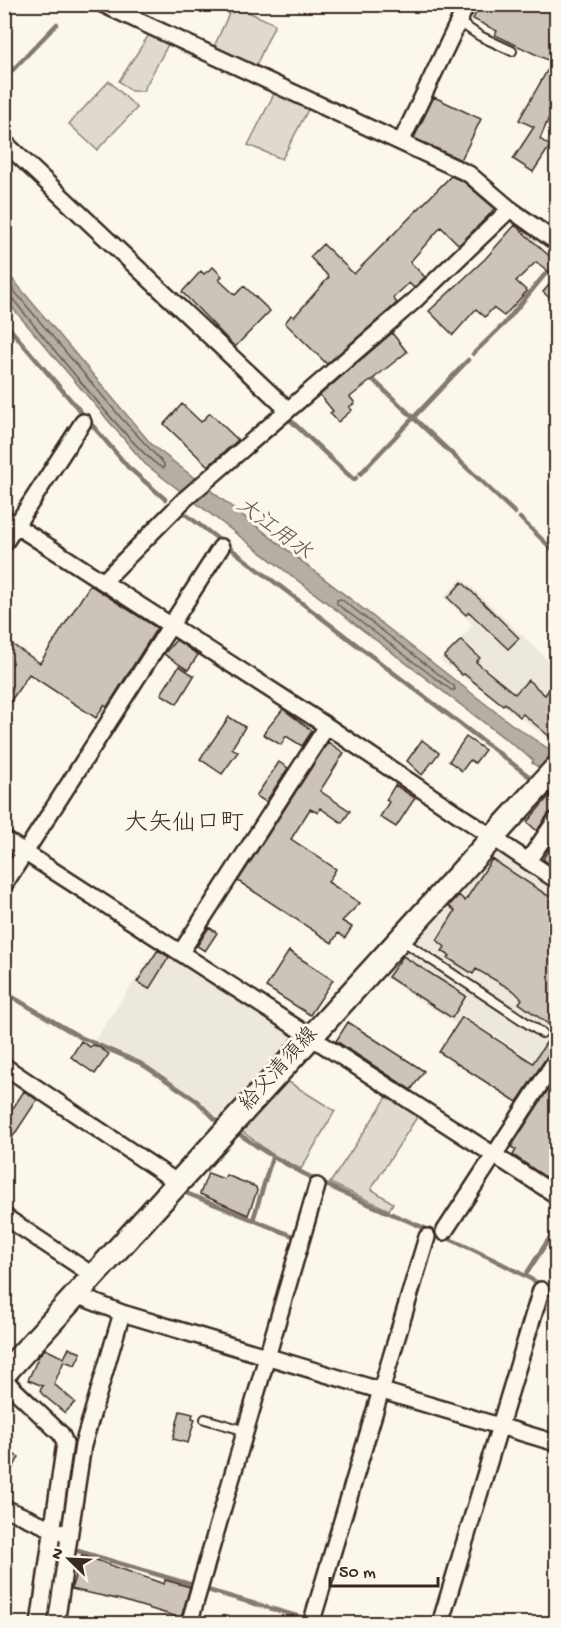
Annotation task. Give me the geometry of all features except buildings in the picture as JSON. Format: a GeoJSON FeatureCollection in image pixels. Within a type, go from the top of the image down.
{"type":"FeatureCollection","features":[{"type":"Feature","properties":{"kind":"main road","name":"給父清須線"},"geometry":{"type":"LineString","coordinates":[[4,1374],[552,772]]}},
{"type":"Feature","properties":{"kind":"street"},"geometry":{"type":"LineString","coordinates":[[102,4],[469,174],[556,242]]}},
{"type":"Feature","properties":{"kind":"street"},"geometry":{"type":"LineString","coordinates":[[401,142],[467,4]]}},
{"type":"Feature","properties":{"kind":"street"},"geometry":{"type":"LineString","coordinates":[[4,142],[288,410]]}},
{"type":"Feature","properties":{"kind":"street"},"geometry":{"type":"LineString","coordinates":[[104,581],[185,499],[421,295],[510,208]]}},
{"type":"Feature","properties":{"kind":"street"},"geometry":{"type":"LineString","coordinates":[[4,544],[10,522],[83,422]]}},
{"type":"Feature","properties":{"kind":"street"},"geometry":{"type":"LineString","coordinates":[[10,522],[327,726],[556,880]]}},
{"type":"Feature","properties":{"kind":"street"},"geometry":{"type":"LineString","coordinates":[[4,885],[222,547]]}},
{"type":"Feature","properties":{"kind":"street"},"geometry":{"type":"LineString","coordinates":[[181,952],[327,726]]}},
{"type":"Feature","properties":{"kind":"street"},"geometry":{"type":"LineString","coordinates":[[528,861],[556,820]]}},
{"type":"Feature","properties":{"kind":"street"},"geometry":{"type":"LineString","coordinates":[[4,839],[312,1036],[556,1196]]}},
{"type":"Feature","properties":{"kind":"street"},"geometry":{"type":"LineString","coordinates":[[444,1232],[556,1060]]}},
{"type":"Feature","properties":{"kind":"street"},"geometry":{"type":"LineString","coordinates":[[4,1066],[177,1183]]}},
{"type":"Feature","properties":{"kind":"street"},"geometry":{"type":"LineString","coordinates":[[189,1623],[317,1186]]}},
{"type":"Feature","properties":{"kind":"street"},"geometry":{"type":"LineString","coordinates":[[4,1216],[94,1275]]}},
{"type":"Feature","properties":{"kind":"street"},"geometry":{"type":"LineString","coordinates":[[311,1623],[427,1237]]}},
{"type":"Feature","properties":{"kind":"street"},"geometry":{"type":"LineString","coordinates":[[440,1623],[541,1290]]}},
{"type":"Feature","properties":{"kind":"street"},"geometry":{"type":"LineString","coordinates":[[76,1295],[122,1313],[556,1443]]}},
{"type":"Feature","properties":{"kind":"street"},"geometry":{"type":"LineString","coordinates":[[39,1623],[83,1445],[122,1313]]}},
{"type":"Feature","properties":{"kind":"street"},"geometry":{"type":"LineString","coordinates":[[4,1380],[60,1434],[65,1443],[56,1623]]}},
{"type":"Feature","properties":{"kind":"street"},"geometry":{"type":"LineString","coordinates":[[4,1508],[62,1533]]}},
{"type":"Feature","properties":{"kind":"lane"},"geometry":{"type":"LineString","coordinates":[[459,22],[480,36],[512,51]]}},
{"type":"Feature","properties":{"kind":"lane"},"geometry":{"type":"LineString","coordinates":[[400,939],[542,1033]]}},
{"type":"Feature","properties":{"kind":"lane"},"geometry":{"type":"LineString","coordinates":[[205,1419],[246,1431]]}},
{"type":"Feature","properties":{"kind":"shaded area"},"geometry":{"type":"Polygon","coordinates":[[[233,5],[275,24],[254,70],[212,51],[233,5]]]}},
{"type":"Feature","properties":{"kind":"shaded area"},"geometry":{"type":"Polygon","coordinates":[[[152,30],[171,39],[143,91],[131,91],[119,81],[152,30]]]}},
{"type":"Feature","properties":{"kind":"shaded area"},"geometry":{"type":"Polygon","coordinates":[[[109,81],[137,108],[97,150],[69,124],[109,81]]]}},
{"type":"Feature","properties":{"kind":"shaded area"},"geometry":{"type":"Polygon","coordinates":[[[277,88],[311,104],[282,159],[248,145],[277,88]]]}},
{"type":"Feature","properties":{"kind":"shaded area"},"geometry":{"type":"Polygon","coordinates":[[[462,578],[556,668],[556,744],[440,660],[473,625],[444,597],[462,578]]]}},
{"type":"Feature","properties":{"kind":"shaded area"},"geometry":{"type":"Polygon","coordinates":[[[490,853],[503,853],[556,889],[556,1047],[544,1067],[462,1015],[456,1024],[380,974],[490,853]]]}},
{"type":"Feature","properties":{"kind":"shaded area"},"geometry":{"type":"Polygon","coordinates":[[[160,943],[297,1033],[219,1118],[198,1099],[154,1072],[140,1060],[95,1040],[160,943]]]}},
{"type":"Feature","properties":{"kind":"shaded area"},"geometry":{"type":"Polygon","coordinates":[[[284,1079],[335,1111],[301,1169],[273,1155],[239,1129],[284,1079]]]}},
{"type":"Feature","properties":{"kind":"shaded area"},"geometry":{"type":"Polygon","coordinates":[[[389,1094],[419,1114],[371,1189],[393,1203],[389,1210],[330,1183],[389,1094]]]}},
{"type":"Feature","properties":{"kind":"water"},"geometry":{"type":"Polygon","coordinates":[[[4,269],[152,445],[510,723],[556,754],[556,779],[532,763],[533,760],[145,464],[5,299],[4,269]]]}},
{"type":"Feature","properties":{"kind":"waterway"},"geometry":{"type":"LineString","coordinates":[[4,79],[57,24]]}},
{"type":"Feature","properties":{"kind":"waterway"},"geometry":{"type":"LineString","coordinates":[[473,354],[504,324],[556,261]]}},
{"type":"Feature","properties":{"kind":"waterway"},"geometry":{"type":"LineString","coordinates":[[4,322],[128,467],[165,499]]}},
{"type":"Feature","properties":{"kind":"waterway"},"geometry":{"type":"LineString","coordinates":[[360,474],[468,360]]}},
{"type":"Feature","properties":{"kind":"waterway"},"geometry":{"type":"LineString","coordinates":[[368,375],[515,513]]}},
{"type":"Feature","properties":{"kind":"waterway"},"geometry":{"type":"LineString","coordinates":[[288,418],[354,480],[356,478]]}},
{"type":"Feature","properties":{"kind":"waterway"},"geometry":{"type":"LineString","coordinates":[[184,513],[530,777]]}},
{"type":"Feature","properties":{"kind":"waterway"},"geometry":{"type":"LineString","coordinates":[[520,518],[556,553]]}},
{"type":"Feature","properties":{"kind":"waterway"},"geometry":{"type":"LineString","coordinates":[[4,992],[80,1037],[140,1063],[197,1101],[216,1120]]}},
{"type":"Feature","properties":{"kind":"waterway"},"geometry":{"type":"LineString","coordinates":[[239,1134],[267,1153],[326,1185],[480,1253],[556,1293]]}},
{"type":"Feature","properties":{"kind":"waterway"},"geometry":{"type":"LineString","coordinates":[[253,1220],[272,1158]]}},
{"type":"Feature","properties":{"kind":"waterway"},"geometry":{"type":"LineString","coordinates":[[186,1193],[298,1238]]}},
{"type":"Feature","properties":{"kind":"waterway"},"geometry":{"type":"LineString","coordinates":[[525,1276],[556,1228]]}},
{"type":"Feature","properties":{"kind":"waterway"},"geometry":{"type":"LineString","coordinates":[[16,1380],[64,1427]]}},
{"type":"Feature","properties":{"kind":"waterway"},"geometry":{"type":"LineString","coordinates":[[67,1502],[74,1447],[71,1439]]}},
{"type":"Feature","properties":{"kind":"waterway"},"geometry":{"type":"LineString","coordinates":[[52,1587],[65,1513]]}},
{"type":"Feature","properties":{"kind":"waterway"},"geometry":{"type":"LineString","coordinates":[[78,1551],[196,1586]]}},
{"type":"Feature","properties":{"kind":"waterway"},"geometry":{"type":"LineString","coordinates":[[204,1589],[307,1619]]}},
{"type":"Feature","properties":{"kind":"district","name":"大矢仙口町"},"geometry":{"type":"Point","coordinates":[184,824]}},
{"type":"Feature","properties":{"kind":"water label","name":"大江用水"},"geometry":{"type":"Point","coordinates":[273,530]}}]}
